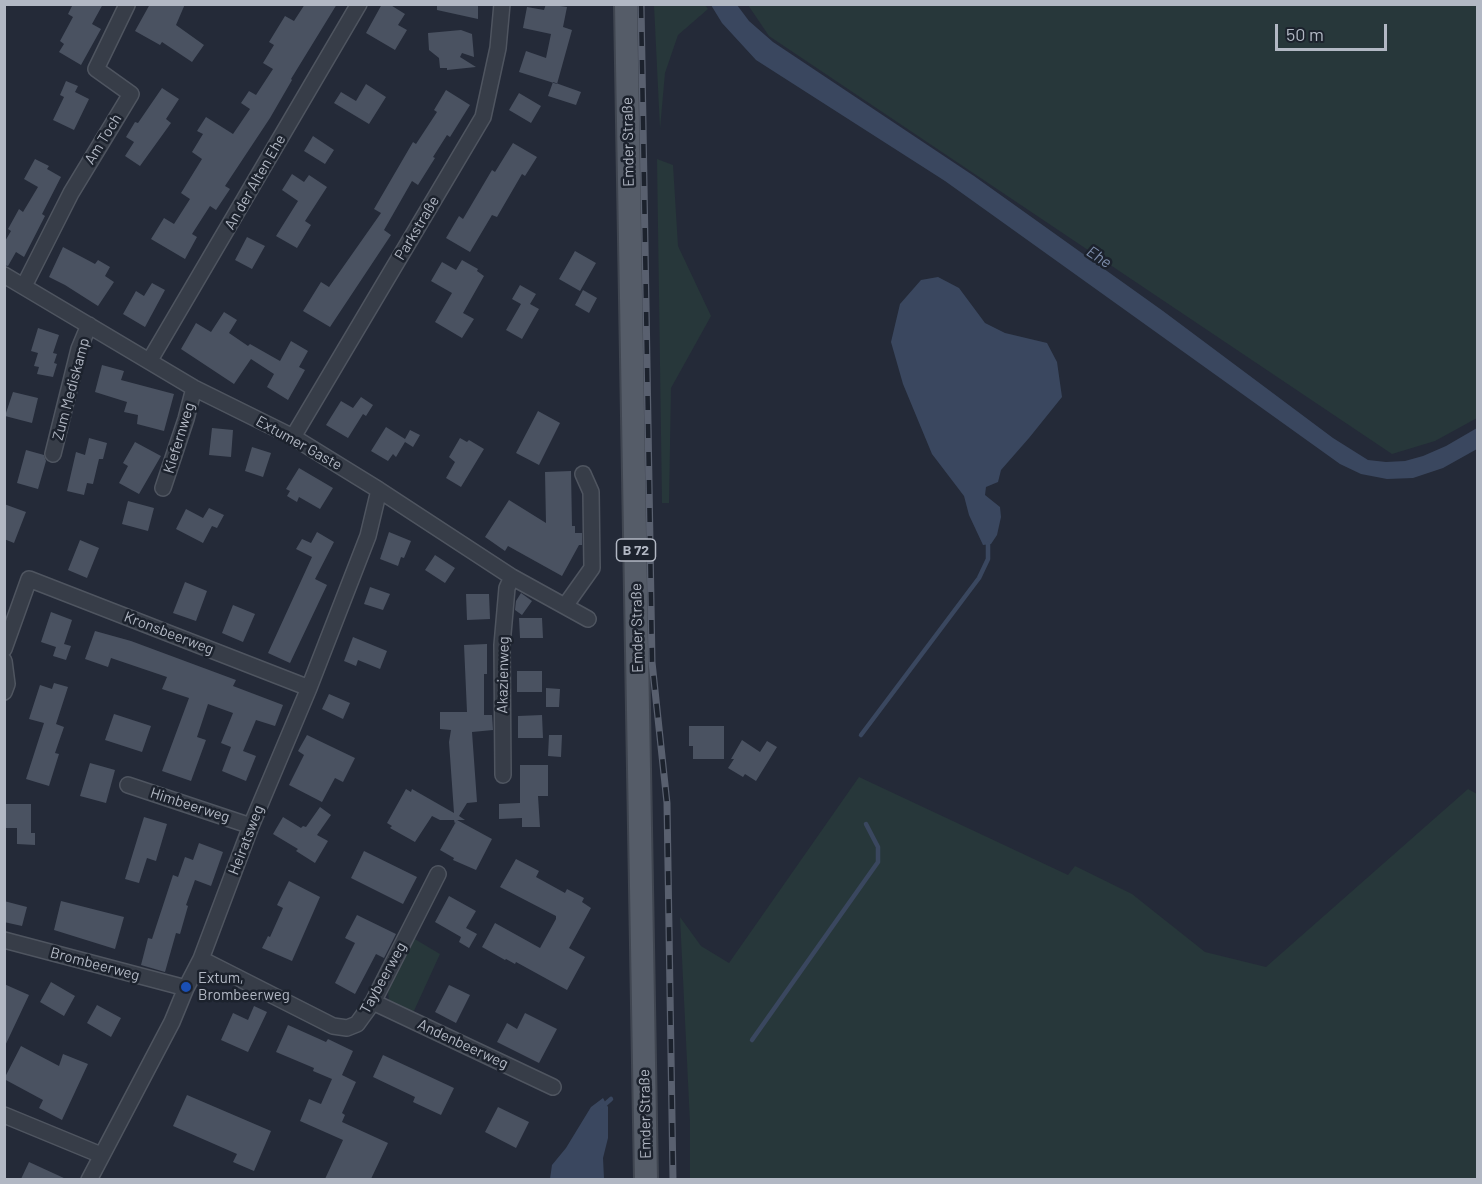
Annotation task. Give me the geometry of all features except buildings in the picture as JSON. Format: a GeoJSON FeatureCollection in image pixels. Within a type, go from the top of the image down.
{"type":"FeatureCollection","features":[{"type":"Feature","properties":{"kind":"main road","name":"Emder Straße"},"geometry":{"type":"LineString","coordinates":[[626,4],[646,1179]]}},
{"type":"Feature","properties":{"kind":"street","name":"An der Alten Ehe"},"geometry":{"type":"LineString","coordinates":[[150,360],[359,4]]}},
{"type":"Feature","properties":{"kind":"street","name":"Parkstraße"},"geometry":{"type":"LineString","coordinates":[[293,437],[483,117],[498,48],[501,4]]}},
{"type":"Feature","properties":{"kind":"street","name":"Am Toch"},"geometry":{"type":"LineString","coordinates":[[24,286],[70,193],[131,94],[96,69],[127,5]]}},
{"type":"Feature","properties":{"kind":"street","name":"Extumer Gaste"},"geometry":{"type":"LineString","coordinates":[[4,275],[194,388],[293,437],[512,577],[588,619]]}},
{"type":"Feature","properties":{"kind":"street","name":"Zum Mediskamp"},"geometry":{"type":"LineString","coordinates":[[53,454],[79,349],[89,325]]}},
{"type":"Feature","properties":{"kind":"street","name":"Kiefernweg"},"geometry":{"type":"LineString","coordinates":[[163,488],[194,388]]}},
{"type":"Feature","properties":{"kind":"street"},"geometry":{"type":"LineString","coordinates":[[565,606],[592,568],[591,492],[583,474]]}},
{"type":"Feature","properties":{"kind":"street","name":"Heiratsweg"},"geometry":{"type":"LineString","coordinates":[[89,1179],[172,1022],[201,959],[251,826],[309,688],[368,536],[379,490]]}},
{"type":"Feature","properties":{"kind":"street","name":"Akazienweg"},"geometry":{"type":"LineString","coordinates":[[503,775],[502,645],[507,588],[512,577]]}},
{"type":"Feature","properties":{"kind":"street","name":"Kronsbeerweg"},"geometry":{"type":"LineString","coordinates":[[4,649],[29,579],[309,688]]}},
{"type":"Feature","properties":{"kind":"street"},"geometry":{"type":"LineString","coordinates":[[4,661],[7,684],[4,692]]}},
{"type":"Feature","properties":{"kind":"street","name":"Himbeerweg"},"geometry":{"type":"LineString","coordinates":[[128,785],[251,826]]}},
{"type":"Feature","properties":{"kind":"street","name":"Taybeerweg"},"geometry":{"type":"LineString","coordinates":[[201,959],[333,1026],[346,1028],[357,1024],[373,1002],[438,874]]}},
{"type":"Feature","properties":{"kind":"street","name":"Brombeerweg"},"geometry":{"type":"LineString","coordinates":[[4,940],[186,988]]}},
{"type":"Feature","properties":{"kind":"street","name":"Andenbeerweg"},"geometry":{"type":"LineString","coordinates":[[373,1002],[553,1087]]}},
{"type":"Feature","properties":{"kind":"street"},"geometry":{"type":"LineString","coordinates":[[4,1115],[101,1155]]}},
{"type":"Feature","properties":{"kind":"shaded area"},"geometry":{"type":"Polygon","coordinates":[[[654,5],[705,5],[708,9],[678,35],[665,73],[660,129],[654,5]]]}},
{"type":"Feature","properties":{"kind":"shaded area"},"geometry":{"type":"Polygon","coordinates":[[[748,5],[1477,5],[1477,418],[1435,441],[1392,454],[769,36],[748,5]]]}},
{"type":"Feature","properties":{"kind":"shaded area"},"geometry":{"type":"Polygon","coordinates":[[[657,159],[673,165],[678,246],[711,316],[671,388],[669,503],[662,503],[657,159]]]}},
{"type":"Feature","properties":{"kind":"shaded area"},"geometry":{"type":"Polygon","coordinates":[[[859,777],[1068,875],[1075,866],[1132,894],[1205,952],[1266,967],[1468,789],[1477,794],[1477,1179],[690,1179],[690,1123],[680,917],[701,946],[729,963],[859,777]]]}},
{"type":"Feature","properties":{"kind":"shaded area"},"geometry":{"type":"Polygon","coordinates":[[[413,938],[440,954],[413,1013],[393,1004],[389,1000],[388,992],[413,938]]]}},
{"type":"Feature","properties":{"kind":"water"},"geometry":{"type":"Polygon","coordinates":[[[711,5],[737,5],[749,21],[773,42],[974,176],[1163,311],[1333,438],[1368,460],[1405,461],[1423,456],[1477,428],[1477,449],[1443,468],[1413,478],[1387,479],[1361,474],[1340,464],[945,181],[756,60],[722,23],[711,5]]]}},
{"type":"Feature","properties":{"kind":"water"},"geometry":{"type":"Polygon","coordinates":[[[938,277],[959,288],[985,323],[1005,333],[1047,343],[1057,362],[1062,397],[1001,470],[998,482],[986,487],[985,495],[1000,507],[1001,517],[997,535],[991,544],[983,545],[969,515],[964,496],[932,454],[903,384],[891,342],[900,304],[921,280],[938,277]]]}},
{"type":"Feature","properties":{"kind":"water"},"geometry":{"type":"Polygon","coordinates":[[[603,1098],[608,1107],[608,1138],[603,1158],[604,1179],[550,1179],[552,1165],[566,1148],[591,1107],[603,1098]]]}},
{"type":"Feature","properties":{"kind":"waterway"},"geometry":{"type":"LineString","coordinates":[[861,735],[979,578],[988,559],[988,544]]}},
{"type":"Feature","properties":{"kind":"waterway"},"geometry":{"type":"LineString","coordinates":[[752,1040],[878,862],[878,847],[866,824]]}},
{"type":"Feature","properties":{"kind":"waterway"},"geometry":{"type":"LineString","coordinates":[[602,1107],[611,1099]]}},
{"type":"Feature","properties":{"kind":"railway"},"geometry":{"type":"LineString","coordinates":[[641,4],[652,662],[667,803],[673,1180]]}},
{"type":"Feature","properties":{"kind":"place","name":"Extum, Brombeerweg"},"geometry":{"type":"Point","coordinates":[186,987]}},
{"type":"Feature","properties":{"kind":"water label","name":"Ehe"},"geometry":{"type":"Point","coordinates":[1099,257]}}]}
